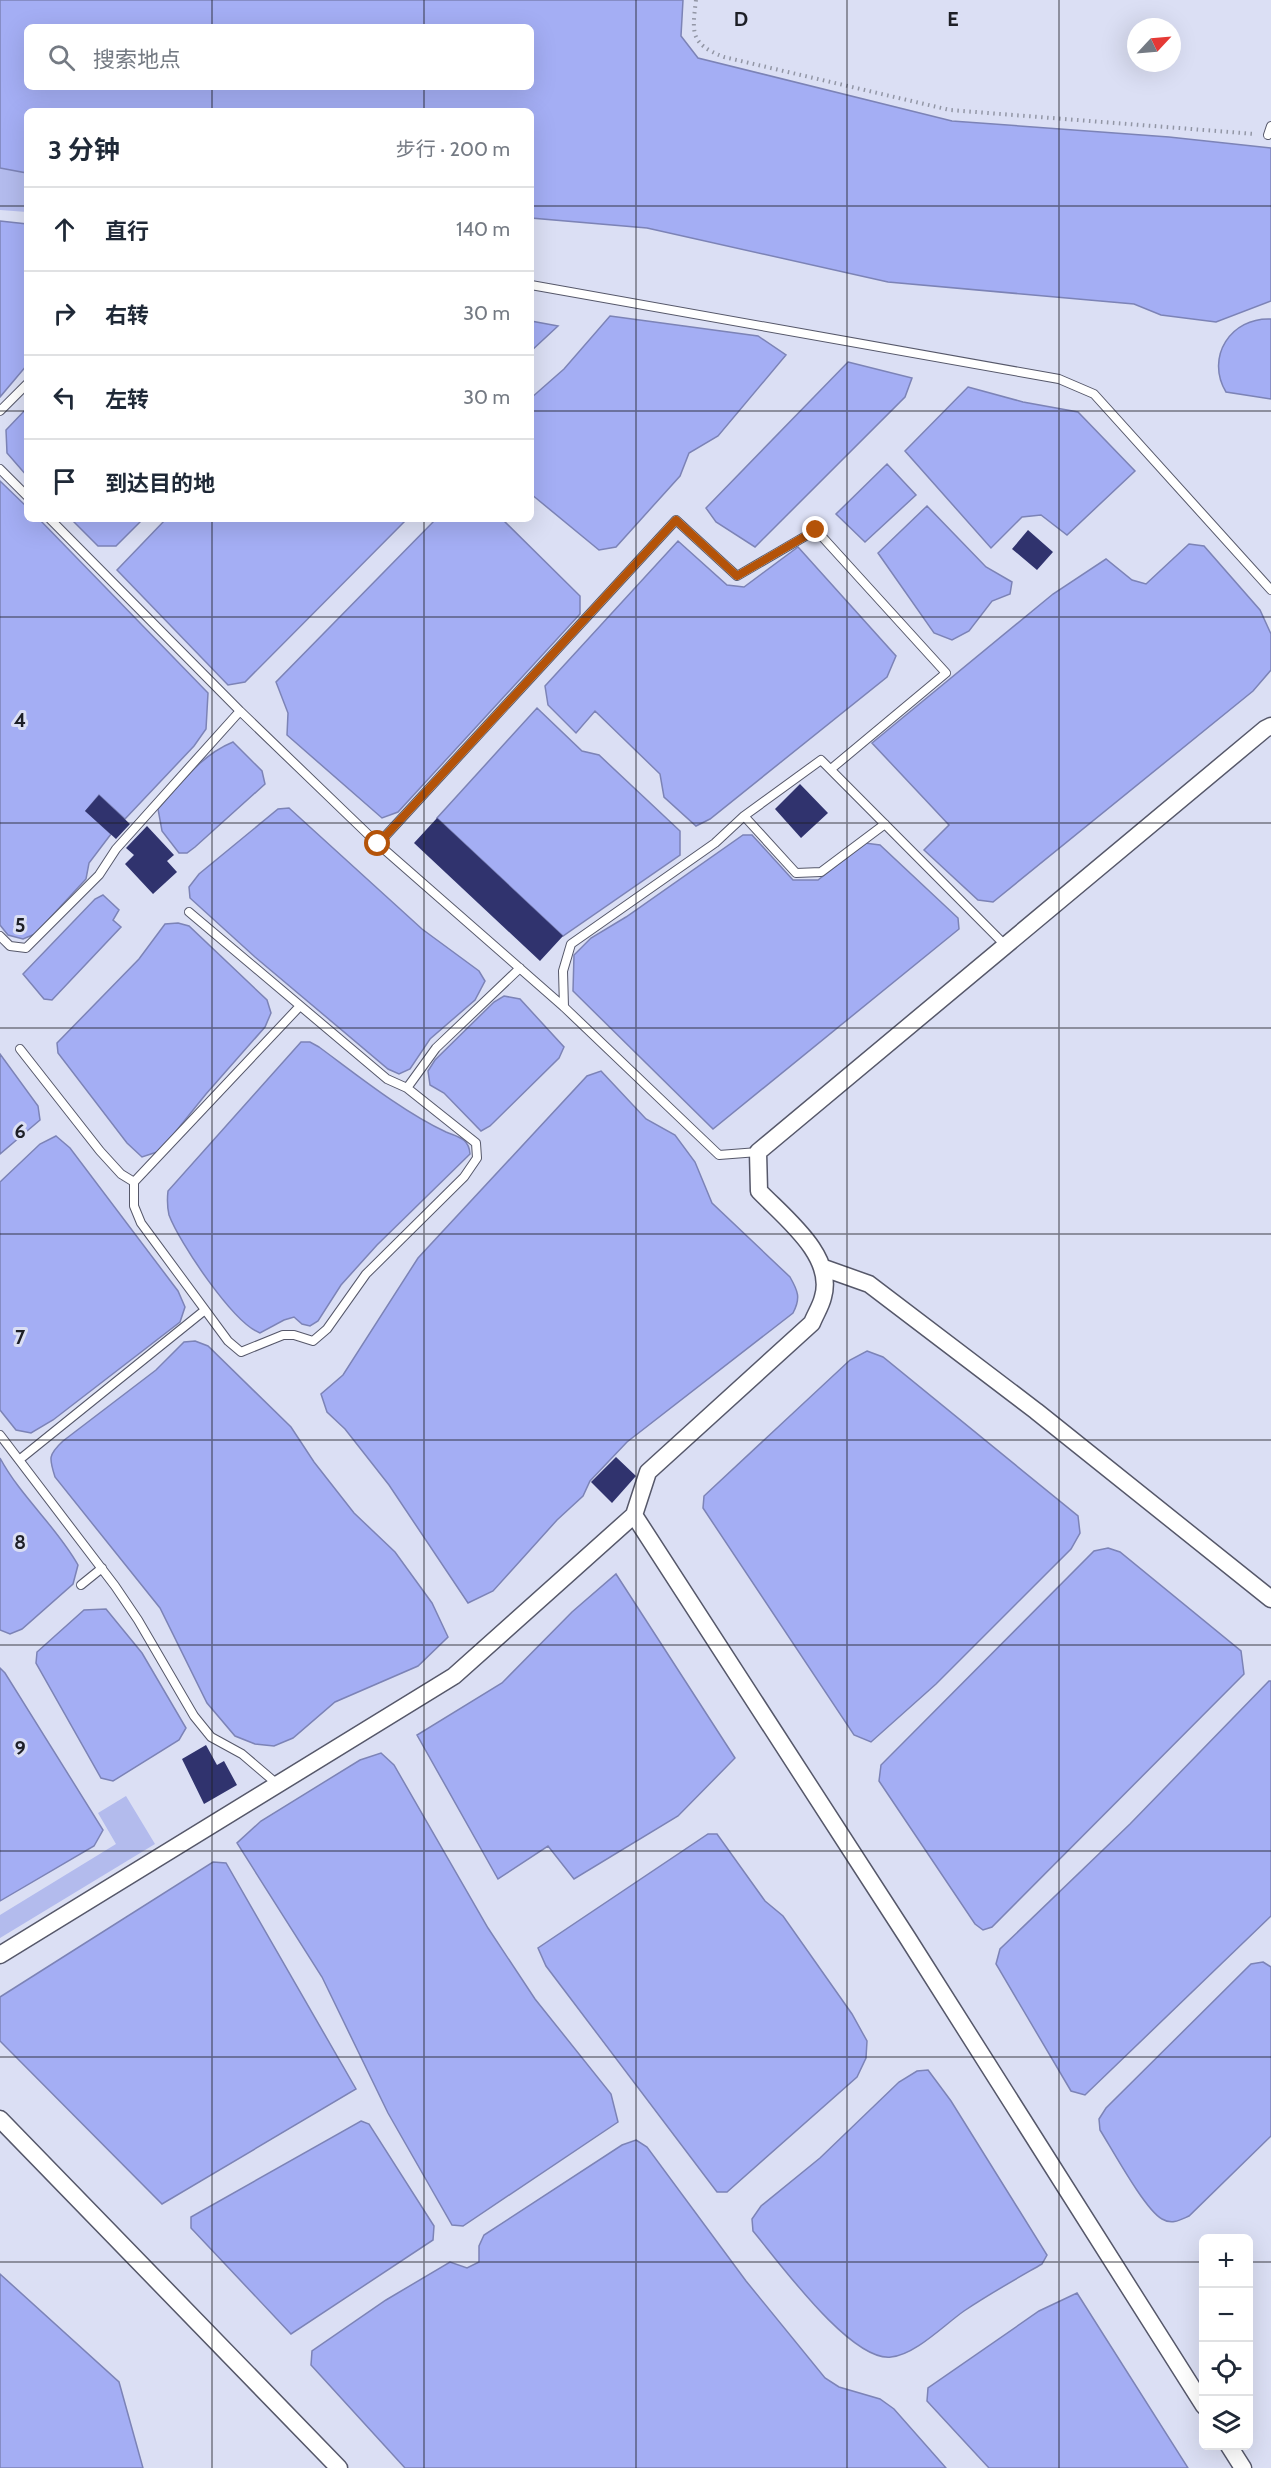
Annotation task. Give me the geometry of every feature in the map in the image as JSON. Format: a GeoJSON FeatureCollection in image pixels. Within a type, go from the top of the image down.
{"type":"FeatureCollection","features":[{"type":"Feature","properties":{"kind":"street"},"geometry":{"type":"LineString","coordinates":[[0,1954],[454,1676],[634,1515],[648,1472],[812,1323],[824,1296],[824,1268],[813,1249],[759,1191],[758,1152],[1271,726]]}},
{"type":"Feature","properties":{"kind":"street"},"geometry":{"type":"LineString","coordinates":[[824,1268],[869,1284],[1036,1411],[1271,1599]]}},
{"type":"Feature","properties":{"kind":"street"},"geometry":{"type":"LineString","coordinates":[[634,1515],[907,1937],[1199,2400]]}},
{"type":"Feature","properties":{"kind":"street"},"geometry":{"type":"LineString","coordinates":[[0,2119],[339,2468]]}},
{"type":"Feature","properties":{"kind":"street"},"geometry":{"type":"LineString","coordinates":[[1232,2450],[1243,2468]]}},
{"type":"Feature","properties":{"kind":"lane"},"geometry":{"type":"LineString","coordinates":[[534,286],[1059,379],[1094,394],[1271,590]]}},
{"type":"Feature","properties":{"kind":"lane"},"geometry":{"type":"LineString","coordinates":[[0,411],[24,387]]}},
{"type":"Feature","properties":{"kind":"lane"},"geometry":{"type":"LineString","coordinates":[[0,469],[24,493]]}},
{"type":"Feature","properties":{"kind":"lane"},"geometry":{"type":"LineString","coordinates":[[378,844],[676,520],[737,576],[816,530],[946,673],[831,770]]}},
{"type":"Feature","properties":{"kind":"lane"},"geometry":{"type":"LineString","coordinates":[[53,522],[240,711],[378,844],[564,1007],[719,1155],[758,1152]]}},
{"type":"Feature","properties":{"kind":"lane"},"geometry":{"type":"LineString","coordinates":[[0,936],[10,946],[26,948],[99,875],[116,849],[240,711]]}},
{"type":"Feature","properties":{"kind":"lane"},"geometry":{"type":"LineString","coordinates":[[564,1007],[563,971],[571,944],[715,843],[744,816],[821,760],[1006,947]]}},
{"type":"Feature","properties":{"kind":"lane"},"geometry":{"type":"LineString","coordinates":[[744,816],[796,873],[821,872],[885,824]]}},
{"type":"Feature","properties":{"kind":"lane"},"geometry":{"type":"LineString","coordinates":[[189,912],[387,1079],[407,1088],[476,1143],[477,1158],[464,1177],[366,1274],[327,1329],[313,1341],[294,1335],[283,1335],[240,1352],[228,1341],[141,1223],[135,1206],[134,1182],[300,1006]]}},
{"type":"Feature","properties":{"kind":"lane"},"geometry":{"type":"LineString","coordinates":[[407,1088],[436,1048],[520,968]]}},
{"type":"Feature","properties":{"kind":"lane"},"geometry":{"type":"LineString","coordinates":[[20,1049],[100,1151],[121,1174],[134,1182]]}},
{"type":"Feature","properties":{"kind":"lane"},"geometry":{"type":"LineString","coordinates":[[19,1460],[205,1310]]}},
{"type":"Feature","properties":{"kind":"lane"},"geometry":{"type":"LineString","coordinates":[[0,1435],[102,1568],[138,1620],[194,1716],[211,1737],[242,1754],[276,1783]]}},
{"type":"Feature","properties":{"kind":"lane"},"geometry":{"type":"LineString","coordinates":[[81,1585],[102,1568]]}},
{"type":"Feature","properties":{"kind":"path"},"geometry":{"type":"LineString","coordinates":[[696,0],[693,25],[697,40],[705,50],[724,57],[950,110],[1269,130]]}},
{"type":"Feature","properties":{"kind":"shaded area"},"geometry":{"type":"Polygon","coordinates":[[[0,0],[683,0],[681,36],[698,58],[952,121],[1169,137],[1271,148],[1271,301],[1216,322],[1161,315],[1134,304],[888,282],[647,228],[534,218],[534,108],[24,108],[24,172],[0,168],[0,0]]]}},
{"type":"Feature","properties":{"kind":"shaded area"},"geometry":{"type":"Polygon","coordinates":[[[0,168],[24,172],[24,212],[0,210],[0,168]]]}},
{"type":"Feature","properties":{"kind":"shaded area"},"geometry":{"type":"Polygon","coordinates":[[[0,221],[24,224],[24,369],[0,397],[0,221]]]}},
{"type":"Feature","properties":{"kind":"shaded area"},"geometry":{"type":"Polygon","coordinates":[[[610,316],[758,336],[786,355],[718,436],[689,453],[680,476],[616,547],[599,550],[534,496],[534,395],[564,369],[610,316]]]}},
{"type":"Feature","properties":{"kind":"shaded area"},"geometry":{"type":"Polygon","coordinates":[[[1271,319],[1271,399],[1226,392],[1220,379],[1219,366],[1220,353],[1226,342],[1244,325],[1257,320],[1271,319]]]}},
{"type":"Feature","properties":{"kind":"shaded area"},"geometry":{"type":"Polygon","coordinates":[[[534,322],[558,326],[534,348],[534,322]]]}},
{"type":"Feature","properties":{"kind":"shaded area"},"geometry":{"type":"Polygon","coordinates":[[[848,362],[912,378],[905,397],[755,547],[716,522],[706,508],[848,362]]]}},
{"type":"Feature","properties":{"kind":"shaded area"},"geometry":{"type":"Polygon","coordinates":[[[968,387],[1023,402],[1078,412],[1135,471],[1067,535],[1041,515],[1022,517],[991,548],[905,451],[968,387]]]}},
{"type":"Feature","properties":{"kind":"shaded area"},"geometry":{"type":"Polygon","coordinates":[[[24,411],[24,473],[7,453],[6,430],[24,411]]]}},
{"type":"Feature","properties":{"kind":"shaded area"},"geometry":{"type":"Polygon","coordinates":[[[887,464],[916,495],[865,542],[836,514],[887,464]]]}},
{"type":"Feature","properties":{"kind":"shaded area"},"geometry":{"type":"Polygon","coordinates":[[[0,481],[24,504],[24,522],[42,522],[208,693],[206,729],[194,746],[125,819],[99,795],[86,811],[111,834],[89,863],[86,879],[35,934],[23,939],[8,935],[0,925],[0,481]]]}},
{"type":"Feature","properties":{"kind":"shaded area"},"geometry":{"type":"Polygon","coordinates":[[[927,506],[986,567],[1012,582],[1010,594],[992,601],[969,631],[952,640],[934,633],[878,553],[927,506]]]}},
{"type":"Feature","properties":{"kind":"shaded area"},"geometry":{"type":"Polygon","coordinates":[[[74,522],[140,522],[116,546],[98,546],[74,522]]]}},
{"type":"Feature","properties":{"kind":"shaded area"},"geometry":{"type":"Polygon","coordinates":[[[163,522],[404,522],[245,682],[228,685],[117,570],[163,522]]]}},
{"type":"Feature","properties":{"kind":"shaded area"},"geometry":{"type":"Polygon","coordinates":[[[433,522],[505,522],[580,596],[580,614],[398,812],[382,818],[287,735],[288,713],[276,682],[433,522]]]}},
{"type":"Feature","properties":{"kind":"shaded area"},"geometry":{"type":"Polygon","coordinates":[[[678,541],[727,585],[744,587],[798,547],[896,656],[887,677],[710,819],[696,826],[664,797],[660,774],[595,711],[576,733],[548,705],[545,686],[678,541]]]}},
{"type":"Feature","properties":{"kind":"shaded area"},"geometry":{"type":"Polygon","coordinates":[[[1189,544],[1204,546],[1260,610],[1271,634],[1271,670],[1253,691],[993,902],[978,900],[924,850],[949,825],[872,743],[1053,594],[1106,559],[1132,580],[1146,584],[1189,544]]]}},
{"type":"Feature","properties":{"kind":"shaded area"},"geometry":{"type":"Polygon","coordinates":[[[537,708],[582,751],[599,755],[680,831],[680,855],[563,936],[437,818],[537,708]]]}},
{"type":"Feature","properties":{"kind":"shaded area"},"geometry":{"type":"Polygon","coordinates":[[[233,742],[262,771],[265,784],[195,847],[187,853],[179,853],[162,831],[158,809],[201,762],[233,742]]]}},
{"type":"Feature","properties":{"kind":"shaded area"},"geometry":{"type":"Polygon","coordinates":[[[289,808],[422,929],[479,971],[485,981],[475,1000],[430,1039],[410,1069],[399,1074],[388,1069],[255,957],[190,898],[189,887],[199,874],[278,809],[289,808]]]}},
{"type":"Feature","properties":{"kind":"shaded area"},"geometry":{"type":"Polygon","coordinates":[[[743,835],[752,835],[793,880],[818,880],[865,843],[880,845],[958,918],[959,929],[713,1129],[573,991],[574,955],[591,938],[626,917],[743,835]]]}},
{"type":"Feature","properties":{"kind":"shaded area"},"geometry":{"type":"Polygon","coordinates":[[[103,895],[119,910],[113,920],[121,927],[52,1000],[44,999],[23,974],[95,899],[103,895]]]}},
{"type":"Feature","properties":{"kind":"shaded area"},"geometry":{"type":"Polygon","coordinates":[[[178,923],[189,926],[267,1000],[271,1013],[265,1027],[160,1151],[142,1157],[127,1143],[58,1053],[57,1043],[139,959],[165,924],[178,923]]]}},
{"type":"Feature","properties":{"kind":"shaded area"},"geometry":{"type":"Polygon","coordinates":[[[504,996],[520,999],[564,1047],[559,1058],[490,1126],[481,1131],[444,1093],[430,1085],[428,1071],[435,1060],[494,1002],[504,996]]]}},
{"type":"Feature","properties":{"kind":"shaded area"},"geometry":{"type":"Polygon","coordinates":[[[301,1042],[310,1042],[319,1047],[397,1104],[430,1124],[462,1139],[468,1145],[470,1154],[377,1245],[341,1285],[318,1321],[310,1326],[302,1324],[294,1317],[260,1333],[236,1314],[195,1262],[169,1215],[168,1191],[301,1042]]]}},
{"type":"Feature","properties":{"kind":"shaded area"},"geometry":{"type":"Polygon","coordinates":[[[0,1054],[38,1106],[40,1120],[0,1154],[0,1054]]]}},
{"type":"Feature","properties":{"kind":"shaded area"},"geometry":{"type":"Polygon","coordinates":[[[601,1071],[646,1119],[675,1135],[695,1162],[712,1203],[790,1277],[797,1291],[797,1303],[793,1313],[627,1442],[590,1481],[583,1496],[557,1520],[493,1591],[468,1603],[389,1485],[345,1429],[327,1412],[321,1394],[343,1375],[418,1258],[587,1076],[601,1071]]]}},
{"type":"Feature","properties":{"kind":"shaded area"},"geometry":{"type":"Polygon","coordinates":[[[56,1136],[70,1148],[178,1291],[185,1307],[180,1322],[53,1420],[31,1433],[16,1430],[0,1410],[0,1182],[40,1144],[56,1136]]]}},
{"type":"Feature","properties":{"kind":"shaded area"},"geometry":{"type":"Polygon","coordinates":[[[195,1341],[208,1346],[291,1427],[314,1462],[354,1513],[395,1552],[432,1603],[448,1637],[418,1666],[335,1702],[293,1738],[274,1746],[255,1744],[235,1736],[207,1703],[160,1608],[55,1477],[52,1465],[52,1454],[63,1441],[156,1370],[184,1342],[195,1341]]]}},
{"type":"Feature","properties":{"kind":"shaded area"},"geometry":{"type":"Polygon","coordinates":[[[867,1351],[883,1357],[1078,1516],[1080,1533],[1071,1549],[936,1684],[871,1742],[854,1735],[703,1508],[704,1496],[850,1360],[867,1351]]]}},
{"type":"Feature","properties":{"kind":"shaded area"},"geometry":{"type":"Polygon","coordinates":[[[0,1458],[18,1486],[59,1537],[78,1565],[73,1584],[22,1629],[10,1634],[0,1630],[0,1458]]]}},
{"type":"Feature","properties":{"kind":"shaded area"},"geometry":{"type":"Polygon","coordinates":[[[1108,1548],[1120,1552],[1241,1651],[1244,1674],[992,1927],[983,1930],[975,1924],[879,1781],[881,1765],[1094,1551],[1108,1548]]]}},
{"type":"Feature","properties":{"kind":"shaded area"},"geometry":{"type":"Polygon","coordinates":[[[616,1574],[735,1758],[678,1816],[574,1879],[548,1846],[498,1879],[417,1735],[502,1683],[572,1612],[616,1574]]]}},
{"type":"Feature","properties":{"kind":"shaded area"},"geometry":{"type":"Polygon","coordinates":[[[106,1609],[142,1653],[186,1728],[179,1740],[113,1781],[101,1778],[36,1663],[37,1652],[84,1610],[106,1609]]]}},
{"type":"Feature","properties":{"kind":"shaded area"},"geometry":{"type":"Polygon","coordinates":[[[0,1668],[103,1830],[94,1846],[0,1901],[0,1668]]]}},
{"type":"Feature","properties":{"kind":"shaded area"},"geometry":{"type":"Polygon","coordinates":[[[1271,1681],[1271,1916],[1085,2095],[1071,2091],[996,1964],[1000,1949],[1130,1824],[1271,1681]]]}},
{"type":"Feature","properties":{"kind":"shaded area"},"geometry":{"type":"Polygon","coordinates":[[[381,1753],[394,1765],[488,1928],[535,1999],[611,2094],[618,2122],[463,2226],[452,2225],[388,2113],[322,1977],[237,1843],[261,1821],[360,1760],[381,1753]]]}},
{"type":"Feature","properties":{"kind":"shaded area"},"geometry":{"type":"Polygon","coordinates":[[[126,1796],[155,1844],[0,1938],[0,1915],[116,1844],[98,1813],[126,1796]]]}},
{"type":"Feature","properties":{"kind":"shaded area"},"geometry":{"type":"Polygon","coordinates":[[[708,1834],[717,1834],[765,1901],[783,1916],[852,2014],[867,2041],[866,2058],[857,2077],[727,2192],[717,2192],[546,1966],[538,1948],[708,1834]]]}},
{"type":"Feature","properties":{"kind":"shaded area"},"geometry":{"type":"Polygon","coordinates":[[[213,1862],[226,1863],[356,2089],[162,2204],[0,2041],[0,1997],[213,1862]]]}},
{"type":"Feature","properties":{"kind":"shaded area"},"geometry":{"type":"Polygon","coordinates":[[[1263,1962],[1271,1967],[1271,2136],[1189,2216],[1176,2221],[1166,2221],[1147,2204],[1129,2178],[1100,2130],[1099,2119],[1106,2108],[1251,1964],[1263,1962]]]}},
{"type":"Feature","properties":{"kind":"shaded area"},"geometry":{"type":"Polygon","coordinates":[[[928,2070],[951,2101],[1047,2255],[1042,2264],[973,2305],[929,2339],[910,2351],[891,2357],[875,2354],[856,2344],[837,2328],[817,2308],[753,2231],[752,2219],[761,2206],[820,2158],[899,2082],[917,2071],[928,2070]]]}},
{"type":"Feature","properties":{"kind":"shaded area"},"geometry":{"type":"Polygon","coordinates":[[[361,2121],[369,2124],[434,2226],[433,2240],[291,2334],[191,2228],[191,2217],[361,2121]]]}},
{"type":"Feature","properties":{"kind":"shaded area"},"geometry":{"type":"Polygon","coordinates":[[[636,2140],[647,2147],[746,2281],[825,2378],[839,2387],[880,2399],[894,2409],[946,2468],[405,2468],[311,2365],[312,2351],[386,2300],[450,2262],[467,2268],[479,2262],[479,2246],[484,2235],[622,2145],[636,2140]]]}},
{"type":"Feature","properties":{"kind":"shaded area"},"geometry":{"type":"Polygon","coordinates":[[[0,2274],[119,2382],[143,2468],[0,2468],[0,2274]]]}},
{"type":"Feature","properties":{"kind":"shaded area"},"geometry":{"type":"Polygon","coordinates":[[[1077,2293],[1188,2468],[989,2468],[927,2401],[928,2388],[1039,2311],[1077,2293]]]}},
{"type":"Feature","properties":{"kind":"building"},"geometry":{"type":"Polygon","coordinates":[[[1028,530],[1053,552],[1037,570],[1012,549],[1028,530]]]}},
{"type":"Feature","properties":{"kind":"building"},"geometry":{"type":"Polygon","coordinates":[[[800,784],[828,813],[801,838],[775,809],[800,784]]]}},
{"type":"Feature","properties":{"kind":"building"},"geometry":{"type":"Polygon","coordinates":[[[99,795],[130,824],[116,839],[85,811],[99,795]]]}},
{"type":"Feature","properties":{"kind":"building"},"geometry":{"type":"Polygon","coordinates":[[[437,818],[563,936],[540,961],[414,843],[437,818]]]}},
{"type":"Feature","properties":{"kind":"building"},"geometry":{"type":"Polygon","coordinates":[[[147,826],[174,855],[167,861],[177,872],[153,894],[125,864],[134,855],[126,848],[147,826]]]}},
{"type":"Feature","properties":{"kind":"building"},"geometry":{"type":"Polygon","coordinates":[[[616,1457],[636,1476],[612,1503],[591,1482],[616,1457]]]}},
{"type":"Feature","properties":{"kind":"building"},"geometry":{"type":"Polygon","coordinates":[[[206,1745],[217,1765],[224,1761],[237,1785],[204,1804],[182,1759],[206,1745]]]}},
{"type":"Feature","properties":{"kind":"route"},"geometry":{"type":"LineString","coordinates":[[378,844],[676,520],[737,576],[816,530]]}}]}
